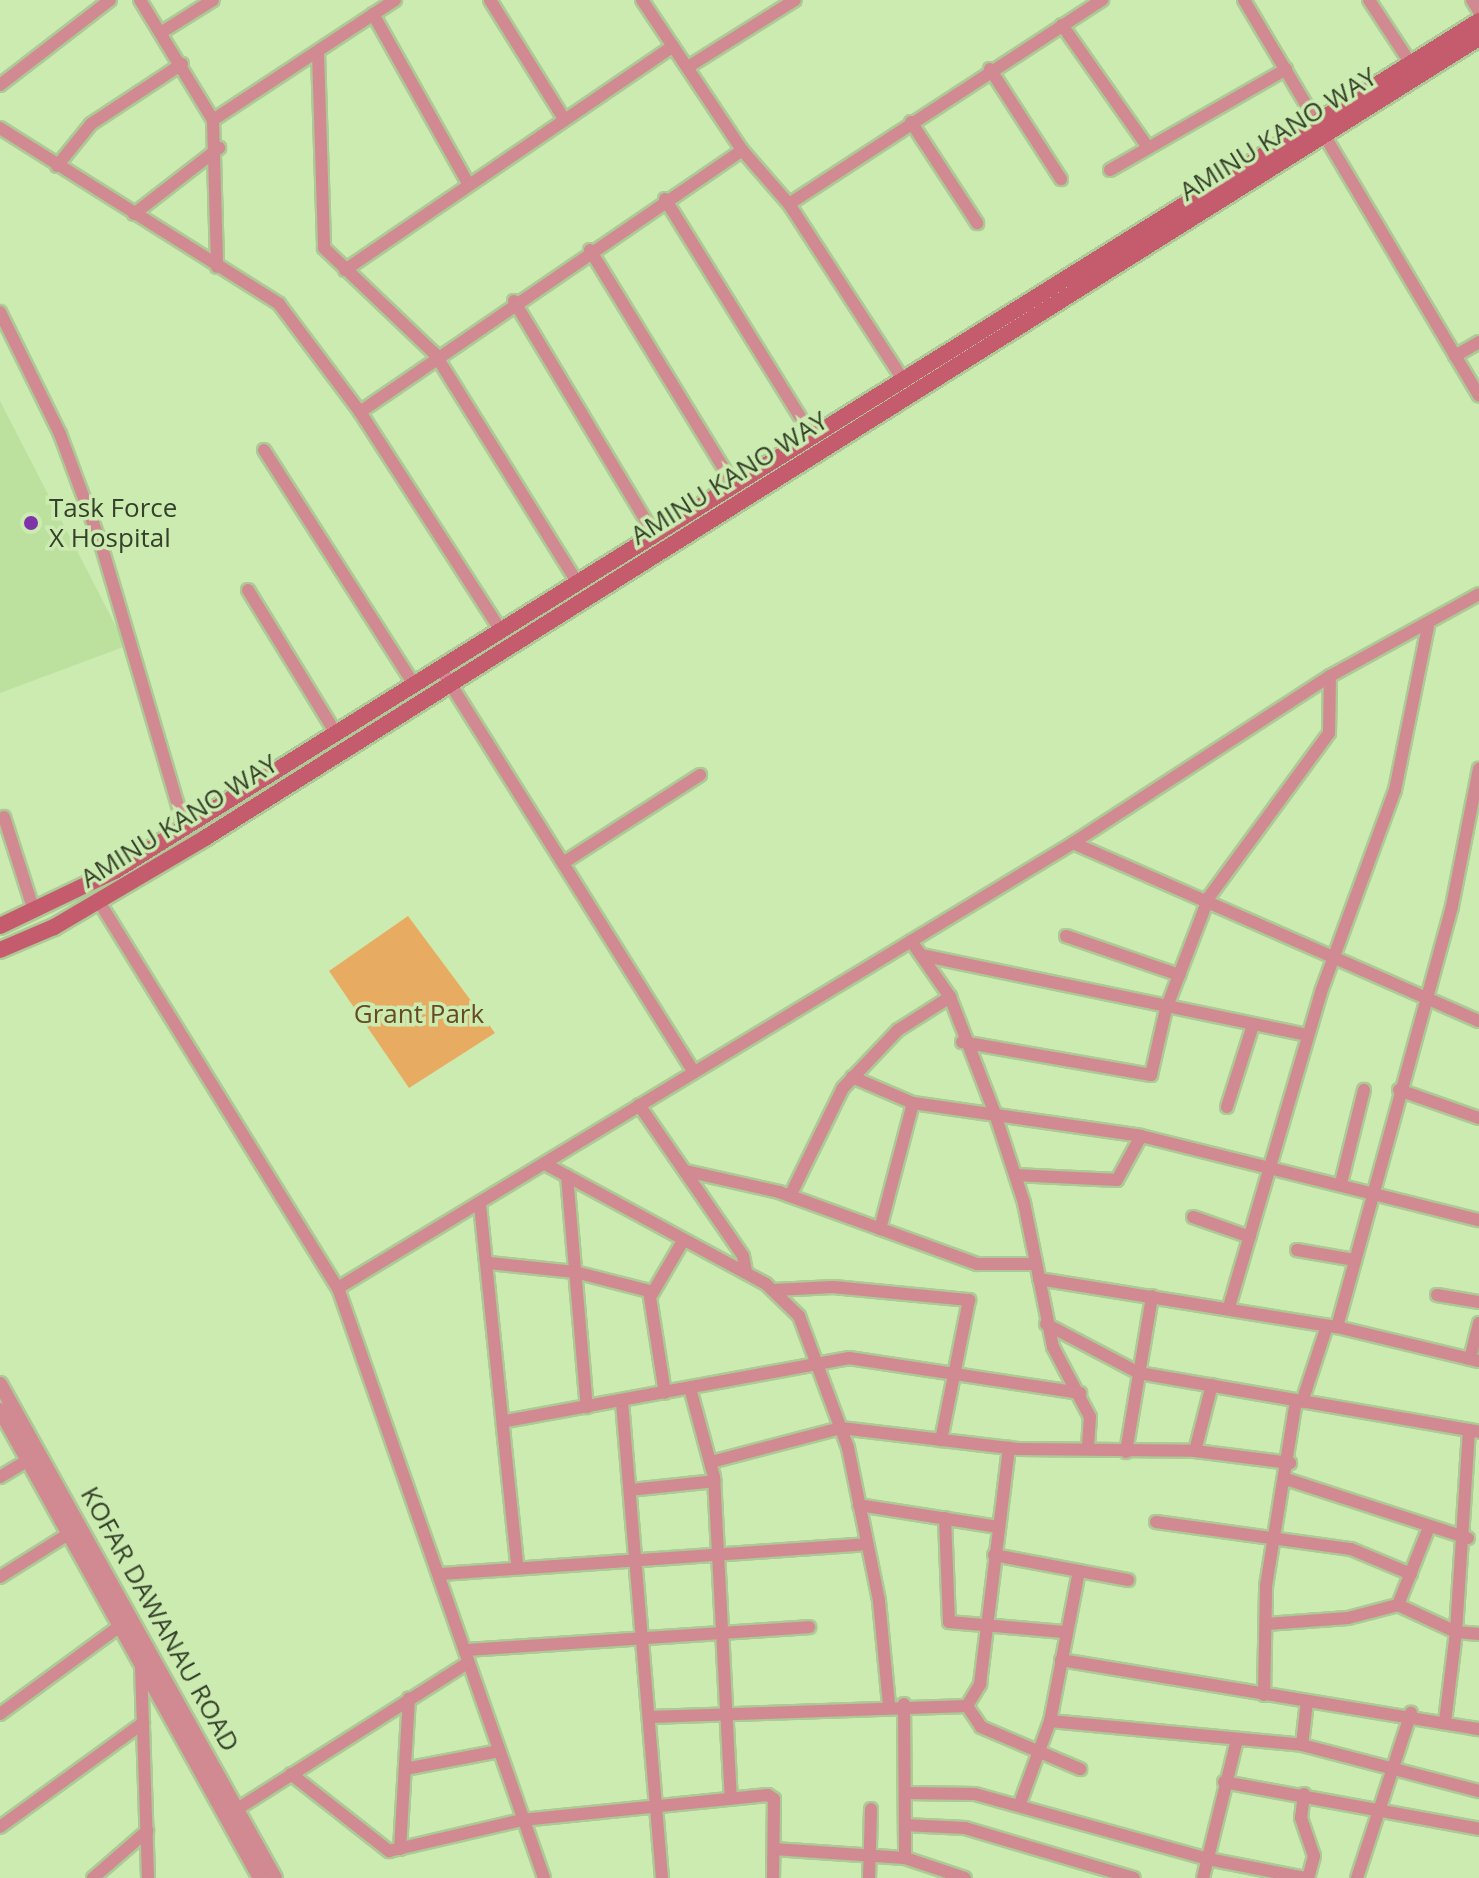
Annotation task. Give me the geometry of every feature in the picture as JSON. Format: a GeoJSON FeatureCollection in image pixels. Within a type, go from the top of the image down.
{"type":"FeatureCollection","features":[{"type":"Feature","properties":{"kind":"main road","name":"AMINU KANO WAY"},"geometry":{"type":"LineString","coordinates":[[0,950],[28,939],[98,900],[445,676],[1322,126],[1409,61],[1479,21]]}},
{"type":"Feature","properties":{"kind":"main road","name":"AMINU KANO WAY"},"geometry":{"type":"LineString","coordinates":[[0,926],[184,826],[415,686],[445,676],[501,631],[904,381],[1322,126],[1479,38]]}},
{"type":"Feature","properties":{"kind":"main road"},"geometry":{"type":"LineString","coordinates":[[27,914],[28,939]]}},
{"type":"Feature","properties":{"kind":"street"},"geometry":{"type":"LineString","coordinates":[[0,85],[110,0]]}},
{"type":"Feature","properties":{"kind":"street"},"geometry":{"type":"LineString","coordinates":[[140,0],[182,64],[213,120],[219,148],[217,267]]}},
{"type":"Feature","properties":{"kind":"street"},"geometry":{"type":"LineString","coordinates":[[162,32],[213,0]]}},
{"type":"Feature","properties":{"kind":"street"},"geometry":{"type":"LineString","coordinates":[[213,120],[395,0]]}},
{"type":"Feature","properties":{"kind":"street"},"geometry":{"type":"LineString","coordinates":[[490,0],[564,119]]}},
{"type":"Feature","properties":{"kind":"street"},"geometry":{"type":"LineString","coordinates":[[642,0],[742,150],[789,204],[904,381]]}},
{"type":"Feature","properties":{"kind":"street"},"geometry":{"type":"LineString","coordinates":[[688,67],[795,0]]}},
{"type":"Feature","properties":{"kind":"street"},"geometry":{"type":"LineString","coordinates":[[789,204],[990,69],[1102,0]]}},
{"type":"Feature","properties":{"kind":"street"},"geometry":{"type":"LineString","coordinates":[[1244,0],[1322,126],[1479,395]]}},
{"type":"Feature","properties":{"kind":"street"},"geometry":{"type":"LineString","coordinates":[[1369,0],[1409,61]]}},
{"type":"Feature","properties":{"kind":"street"},"geometry":{"type":"LineString","coordinates":[[1472,0],[1479,11]]}},
{"type":"Feature","properties":{"kind":"street"},"geometry":{"type":"LineString","coordinates":[[373,14],[468,183]]}},
{"type":"Feature","properties":{"kind":"street"},"geometry":{"type":"LineString","coordinates":[[1062,25],[1147,146]]}},
{"type":"Feature","properties":{"kind":"street"},"geometry":{"type":"LineString","coordinates":[[345,270],[468,183],[673,46]]}},
{"type":"Feature","properties":{"kind":"street"},"geometry":{"type":"LineString","coordinates":[[318,53],[324,248],[435,354],[578,584]]}},
{"type":"Feature","properties":{"kind":"street"},"geometry":{"type":"LineString","coordinates":[[57,166],[91,124],[182,64]]}},
{"type":"Feature","properties":{"kind":"street"},"geometry":{"type":"LineString","coordinates":[[990,69],[1061,179]]}},
{"type":"Feature","properties":{"kind":"street"},"geometry":{"type":"LineString","coordinates":[[1110,170],[1286,69]]}},
{"type":"Feature","properties":{"kind":"street"},"geometry":{"type":"LineString","coordinates":[[911,122],[977,223]]}},
{"type":"Feature","properties":{"kind":"street"},"geometry":{"type":"LineString","coordinates":[[0,128],[279,304],[360,412],[501,631]]}},
{"type":"Feature","properties":{"kind":"street"},"geometry":{"type":"LineString","coordinates":[[134,214],[219,148]]}},
{"type":"Feature","properties":{"kind":"street"},"geometry":{"type":"LineString","coordinates":[[360,412],[435,354],[742,150]]}},
{"type":"Feature","properties":{"kind":"street"},"geometry":{"type":"LineString","coordinates":[[665,199],[813,438]]}},
{"type":"Feature","properties":{"kind":"street"},"geometry":{"type":"LineString","coordinates":[[590,250],[735,487]]}},
{"type":"Feature","properties":{"kind":"street"},"geometry":{"type":"LineString","coordinates":[[514,301],[656,537]]}},
{"type":"Feature","properties":{"kind":"street"},"geometry":{"type":"LineString","coordinates":[[0,312],[60,434],[101,544],[184,826]]}},
{"type":"Feature","properties":{"kind":"street"},"geometry":{"type":"LineString","coordinates":[[1455,356],[1479,342]]}},
{"type":"Feature","properties":{"kind":"street"},"geometry":{"type":"LineString","coordinates":[[264,450],[415,686]]}},
{"type":"Feature","properties":{"kind":"street"},"geometry":{"type":"LineString","coordinates":[[248,590],[337,735]]}},
{"type":"Feature","properties":{"kind":"street"},"geometry":{"type":"LineString","coordinates":[[338,1288],[480,1205],[693,1071],[1073,843],[1330,676],[1428,626],[1479,594]]}},
{"type":"Feature","properties":{"kind":"street"},"geometry":{"type":"LineString","coordinates":[[1229,1307],[1308,1035],[1395,790],[1428,626]]}},
{"type":"Feature","properties":{"kind":"street"},"geometry":{"type":"LineString","coordinates":[[445,676],[693,1071]]}},
{"type":"Feature","properties":{"kind":"street"},"geometry":{"type":"LineString","coordinates":[[962,1042],[1147,1078],[1158,1061],[1166,1009],[1209,897],[1329,733],[1330,676]]}},
{"type":"Feature","properties":{"kind":"street"},"geometry":{"type":"LineString","coordinates":[[1264,1695],[1266,1624],[1275,1534],[1289,1480],[1299,1401],[1332,1326],[1355,1260],[1424,997],[1475,825],[1479,769]]}},
{"type":"Feature","properties":{"kind":"street"},"geometry":{"type":"LineString","coordinates":[[563,863],[700,775]]}},
{"type":"Feature","properties":{"kind":"street"},"geometry":{"type":"LineString","coordinates":[[4,817],[27,914]]}},
{"type":"Feature","properties":{"kind":"street"},"geometry":{"type":"LineString","coordinates":[[1073,843],[1209,897],[1479,1021]]}},
{"type":"Feature","properties":{"kind":"street"},"geometry":{"type":"LineString","coordinates":[[98,900],[338,1288],[544,1878]]}},
{"type":"Feature","properties":{"kind":"street"},"geometry":{"type":"LineString","coordinates":[[1066,936],[1179,975]]}},
{"type":"Feature","properties":{"kind":"street"},"geometry":{"type":"LineString","coordinates":[[911,941],[950,997],[962,1042],[994,1111],[1015,1175],[1036,1264],[1046,1324],[1090,1417],[1088,1449]]}},
{"type":"Feature","properties":{"kind":"street"},"geometry":{"type":"LineString","coordinates":[[921,955],[1166,1009],[1308,1035]]}},
{"type":"Feature","properties":{"kind":"street"},"geometry":{"type":"LineString","coordinates":[[790,1196],[852,1077],[898,1030],[950,997]]}},
{"type":"Feature","properties":{"kind":"street"},"geometry":{"type":"LineString","coordinates":[[1227,1107],[1253,1025]]}},
{"type":"Feature","properties":{"kind":"street"},"geometry":{"type":"LineString","coordinates":[[852,1077],[913,1103],[994,1111],[1141,1136],[1341,1183],[1479,1220]]}},
{"type":"Feature","properties":{"kind":"street"},"geometry":{"type":"LineString","coordinates":[[1341,1183],[1364,1090]]}},
{"type":"Feature","properties":{"kind":"street"},"geometry":{"type":"LineString","coordinates":[[1399,1090],[1479,1118]]}},
{"type":"Feature","properties":{"kind":"street"},"geometry":{"type":"LineString","coordinates":[[880,1229],[913,1103]]}},
{"type":"Feature","properties":{"kind":"street"},"geometry":{"type":"LineString","coordinates":[[639,1105],[686,1171],[746,1272]]}},
{"type":"Feature","properties":{"kind":"street"},"geometry":{"type":"LineString","coordinates":[[1015,1175],[1117,1180],[1141,1136]]}},
{"type":"Feature","properties":{"kind":"street"},"geometry":{"type":"LineString","coordinates":[[545,1164],[683,1241],[746,1272],[775,1290],[799,1316],[819,1360],[841,1428],[859,1505],[889,1704]]}},
{"type":"Feature","properties":{"kind":"street"},"geometry":{"type":"LineString","coordinates":[[686,1171],[790,1196],[977,1264],[1036,1264]]}},
{"type":"Feature","properties":{"kind":"street"},"geometry":{"type":"LineString","coordinates":[[567,1176],[587,1407]]}},
{"type":"Feature","properties":{"kind":"street"},"geometry":{"type":"LineString","coordinates":[[480,1205],[506,1421],[517,1565]]}},
{"type":"Feature","properties":{"kind":"street"},"geometry":{"type":"LineString","coordinates":[[1193,1217],[1250,1237]]}},
{"type":"Feature","properties":{"kind":"street"},"geometry":{"type":"LineString","coordinates":[[665,1393],[652,1294],[683,1241]]}},
{"type":"Feature","properties":{"kind":"street"},"geometry":{"type":"LineString","coordinates":[[1297,1250],[1355,1260]]}},
{"type":"Feature","properties":{"kind":"street"},"geometry":{"type":"LineString","coordinates":[[489,1263],[575,1272],[630,1282],[652,1294]]}},
{"type":"Feature","properties":{"kind":"street"},"geometry":{"type":"LineString","coordinates":[[1039,1279],[1229,1307],[1332,1326],[1474,1360],[1479,1323]]}},
{"type":"Feature","properties":{"kind":"street"},"geometry":{"type":"LineString","coordinates":[[775,1290],[965,1298],[971,1304],[941,1440]]}},
{"type":"Feature","properties":{"kind":"street"},"geometry":{"type":"LineString","coordinates":[[1437,1295],[1479,1302]]}},
{"type":"Feature","properties":{"kind":"street"},"geometry":{"type":"LineString","coordinates":[[1126,1452],[1152,1296]]}},
{"type":"Feature","properties":{"kind":"street"},"geometry":{"type":"LineString","coordinates":[[1046,1324],[1139,1373],[1474,1431],[1468,1538],[1445,1721]]}},
{"type":"Feature","properties":{"kind":"street"},"geometry":{"type":"LineString","coordinates":[[506,1421],[622,1402],[819,1360],[877,1358],[1080,1393]]}},
{"type":"Feature","properties":{"kind":"street","name":"KOFAR DAWANAU ROAD"},"geometry":{"type":"LineString","coordinates":[[0,1384],[239,1808],[275,1878]]}},
{"type":"Feature","properties":{"kind":"street"},"geometry":{"type":"LineString","coordinates":[[1195,1451],[1212,1385]]}},
{"type":"Feature","properties":{"kind":"street"},"geometry":{"type":"LineString","coordinates":[[690,1388],[715,1481],[721,1550],[721,1633],[731,1798]]}},
{"type":"Feature","properties":{"kind":"street"},"geometry":{"type":"LineString","coordinates":[[622,1402],[662,1878]]}},
{"type":"Feature","properties":{"kind":"street","name":"KOFAR DAWANAU ROAD"},"geometry":{"type":"LineString","coordinates":[[0,1410],[260,1878]]}},
{"type":"Feature","properties":{"kind":"street"},"geometry":{"type":"LineString","coordinates":[[711,1462],[841,1428],[1009,1448],[1195,1451],[1290,1463]]}},
{"type":"Feature","properties":{"kind":"street"},"geometry":{"type":"LineString","coordinates":[[967,1706],[980,1684],[1009,1448]]}},
{"type":"Feature","properties":{"kind":"street"},"geometry":{"type":"LineString","coordinates":[[0,1477],[28,1460]]}},
{"type":"Feature","properties":{"kind":"street"},"geometry":{"type":"LineString","coordinates":[[1289,1480],[1468,1538]]}},
{"type":"Feature","properties":{"kind":"street"},"geometry":{"type":"LineString","coordinates":[[630,1490],[715,1481]]}},
{"type":"Feature","properties":{"kind":"street"},"geometry":{"type":"LineString","coordinates":[[859,1505],[998,1527]]}},
{"type":"Feature","properties":{"kind":"street"},"geometry":{"type":"LineString","coordinates":[[945,1518],[949,1622],[987,1622],[1064,1632]]}},
{"type":"Feature","properties":{"kind":"street"},"geometry":{"type":"LineString","coordinates":[[1156,1522],[1275,1534],[1351,1549],[1411,1574]]}},
{"type":"Feature","properties":{"kind":"street"},"geometry":{"type":"LineString","coordinates":[[1398,1605],[1429,1527]]}},
{"type":"Feature","properties":{"kind":"street"},"geometry":{"type":"LineString","coordinates":[[0,1577],[70,1533]]}},
{"type":"Feature","properties":{"kind":"street"},"geometry":{"type":"LineString","coordinates":[[440,1574],[517,1565],[721,1550],[867,1544]]}},
{"type":"Feature","properties":{"kind":"street"},"geometry":{"type":"LineString","coordinates":[[994,1555],[1128,1580]]}},
{"type":"Feature","properties":{"kind":"street"},"geometry":{"type":"LineString","coordinates":[[1019,1806],[1050,1721],[1064,1632],[1079,1571]]}},
{"type":"Feature","properties":{"kind":"street"},"geometry":{"type":"LineString","coordinates":[[1266,1624],[1348,1618],[1398,1605],[1456,1632],[1479,1634]]}},
{"type":"Feature","properties":{"kind":"street"},"geometry":{"type":"LineString","coordinates":[[0,1714],[120,1626]]}},
{"type":"Feature","properties":{"kind":"street"},"geometry":{"type":"LineString","coordinates":[[239,1808],[409,1698],[467,1656],[643,1638],[809,1627]]}},
{"type":"Feature","properties":{"kind":"street"},"geometry":{"type":"LineString","coordinates":[[1061,1660],[1264,1695],[1411,1713],[1479,1729]]}},
{"type":"Feature","properties":{"kind":"street"},"geometry":{"type":"LineString","coordinates":[[141,1666],[148,1878]]}},
{"type":"Feature","properties":{"kind":"street"},"geometry":{"type":"LineString","coordinates":[[400,1849],[409,1698]]}},
{"type":"Feature","properties":{"kind":"street"},"geometry":{"type":"LineString","coordinates":[[1302,1745],[1307,1701]]}},
{"type":"Feature","properties":{"kind":"street"},"geometry":{"type":"LineString","coordinates":[[650,1717],[889,1704],[967,1706]]}},
{"type":"Feature","properties":{"kind":"street"},"geometry":{"type":"LineString","coordinates":[[904,1704],[905,1858]]}},
{"type":"Feature","properties":{"kind":"street"},"geometry":{"type":"LineString","coordinates":[[967,1706],[981,1727],[1080,1769]]}},
{"type":"Feature","properties":{"kind":"street"},"geometry":{"type":"LineString","coordinates":[[1357,1878],[1411,1713]]}},
{"type":"Feature","properties":{"kind":"street"},"geometry":{"type":"LineString","coordinates":[[1050,1721],[1302,1745],[1395,1765],[1479,1791]]}},
{"type":"Feature","properties":{"kind":"street"},"geometry":{"type":"LineString","coordinates":[[0,1827],[143,1723]]}},
{"type":"Feature","properties":{"kind":"street"},"geometry":{"type":"LineString","coordinates":[[1203,1878],[1224,1782],[1237,1740]]}},
{"type":"Feature","properties":{"kind":"street"},"geometry":{"type":"LineString","coordinates":[[405,1769],[499,1751]]}},
{"type":"Feature","properties":{"kind":"street"},"geometry":{"type":"LineString","coordinates":[[291,1774],[376,1847],[400,1849],[522,1820],[657,1804],[772,1797],[773,1878]]}},
{"type":"Feature","properties":{"kind":"street"},"geometry":{"type":"LineString","coordinates":[[1224,1782],[1381,1808],[1479,1829]]}},
{"type":"Feature","properties":{"kind":"street"},"geometry":{"type":"LineString","coordinates":[[906,1793],[975,1794],[1208,1859],[1307,1878],[1314,1856],[1301,1818],[1304,1794]]}},
{"type":"Feature","properties":{"kind":"street"},"geometry":{"type":"LineString","coordinates":[[869,1878],[873,1859],[871,1809]]}},
{"type":"Feature","properties":{"kind":"street"},"geometry":{"type":"LineString","coordinates":[[905,1825],[965,1828],[1134,1878]]}},
{"type":"Feature","properties":{"kind":"street"},"geometry":{"type":"LineString","coordinates":[[93,1878],[147,1831]]}},
{"type":"Feature","properties":{"kind":"street"},"geometry":{"type":"LineString","coordinates":[[774,1849],[873,1859],[905,1858],[965,1878]]}},
{"type":"Feature","properties":{"kind":"shaded area","name":"Task Force X Hospital"},"geometry":{"type":"Polygon","coordinates":[[[0,401],[126,646],[0,693],[0,401]]]}},
{"type":"Feature","properties":{"kind":"green space","name":"Grant Park"},"geometry":{"type":"Polygon","coordinates":[[[408,916],[495,1033],[409,1088],[329,971],[408,916]]]}},
{"type":"Feature","properties":{"kind":"place","name":"Task Force X Hospital"},"geometry":{"type":"Point","coordinates":[31,523]}}]}
